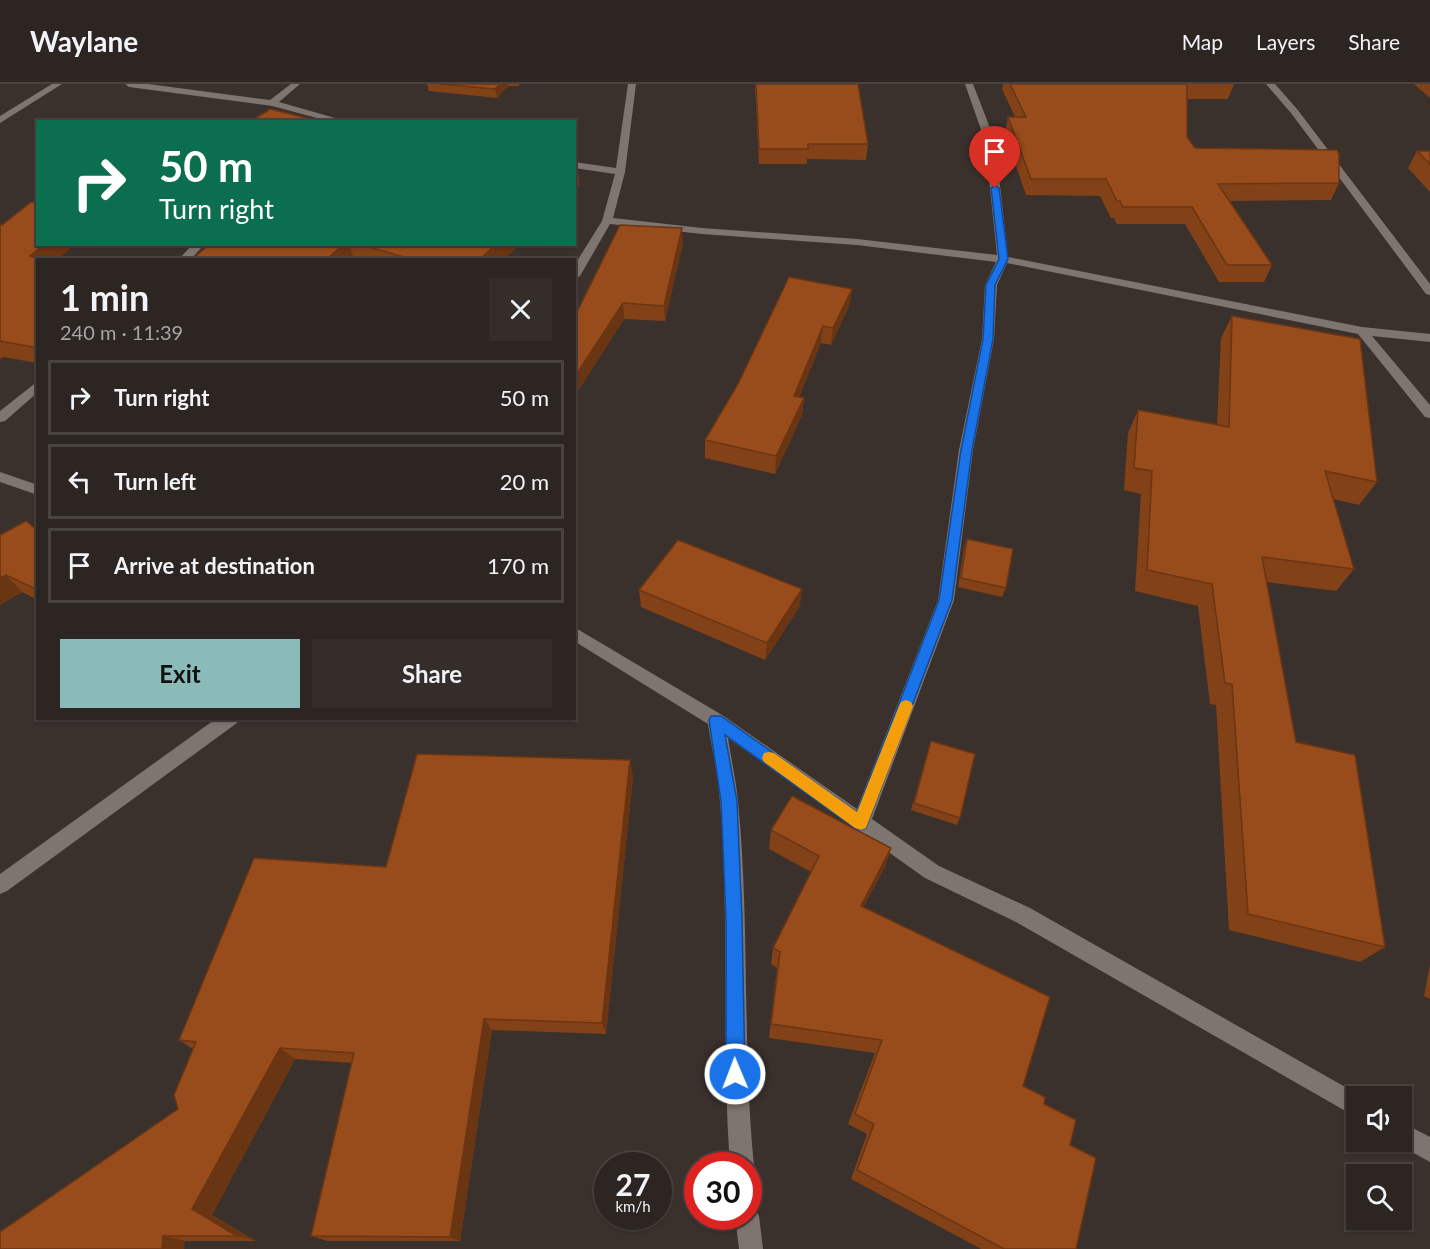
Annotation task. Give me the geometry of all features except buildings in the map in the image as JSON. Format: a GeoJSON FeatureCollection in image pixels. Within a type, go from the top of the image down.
{"type":"FeatureCollection","features":[{"type":"Feature","properties":{"kind":"street"},"geometry":{"type":"LineString","coordinates":[[0,120],[58,84]]}},
{"type":"Feature","properties":{"kind":"street"},"geometry":{"type":"LineString","coordinates":[[129,84],[272,103],[339,120]]}},
{"type":"Feature","properties":{"kind":"street"},"geometry":{"type":"LineString","coordinates":[[272,103],[296,84]]}},
{"type":"Feature","properties":{"kind":"street"},"geometry":{"type":"LineString","coordinates":[[576,273],[607,220],[620,172],[632,84]]}},
{"type":"Feature","properties":{"kind":"street"},"geometry":{"type":"LineString","coordinates":[[861,823],[946,600],[966,450],[988,339],[991,285],[1003,259],[990,141],[969,84]]}},
{"type":"Feature","properties":{"kind":"street"},"geometry":{"type":"LineString","coordinates":[[1270,84],[1294,111],[1430,292]]}},
{"type":"Feature","properties":{"kind":"street"},"geometry":{"type":"LineString","coordinates":[[576,165],[620,172]]}},
{"type":"Feature","properties":{"kind":"street"},"geometry":{"type":"LineString","coordinates":[[607,220],[702,231],[857,242],[1003,259],[1362,331],[1430,338]]}},
{"type":"Feature","properties":{"kind":"street"},"geometry":{"type":"LineString","coordinates":[[185,258],[198,246]]}},
{"type":"Feature","properties":{"kind":"street"},"geometry":{"type":"LineString","coordinates":[[1362,331],[1430,414]]}},
{"type":"Feature","properties":{"kind":"street"},"geometry":{"type":"LineString","coordinates":[[0,418],[36,387]]}},
{"type":"Feature","properties":{"kind":"street"},"geometry":{"type":"LineString","coordinates":[[0,477],[36,489]]}},
{"type":"Feature","properties":{"kind":"street"},"geometry":{"type":"LineString","coordinates":[[576,634],[716,720],[933,872],[1023,915],[1346,1100]]}},
{"type":"Feature","properties":{"kind":"street"},"geometry":{"type":"LineString","coordinates":[[0,885],[228,720]]}},
{"type":"Feature","properties":{"kind":"street"},"geometry":{"type":"LineString","coordinates":[[716,720],[729,801],[734,919],[736,1096],[741,1152]]}},
{"type":"Feature","properties":{"kind":"street"},"geometry":{"type":"LineString","coordinates":[[1412,1139],[1430,1150]]}},
{"type":"Feature","properties":{"kind":"street"},"geometry":{"type":"LineString","coordinates":[[749,1230],[751,1249]]}},
{"type":"Feature","properties":{"kind":"slow traffic"},"geometry":{"type":"LineString","coordinates":[[769,758],[861,823],[906,706]]}},
{"type":"Feature","properties":{"kind":"route"},"geometry":{"type":"LineString","coordinates":[[735,1074],[734,919],[729,801],[716,720],[861,823],[946,600],[966,450],[988,339],[991,285],[1003,259],[995,188]]}}]}
